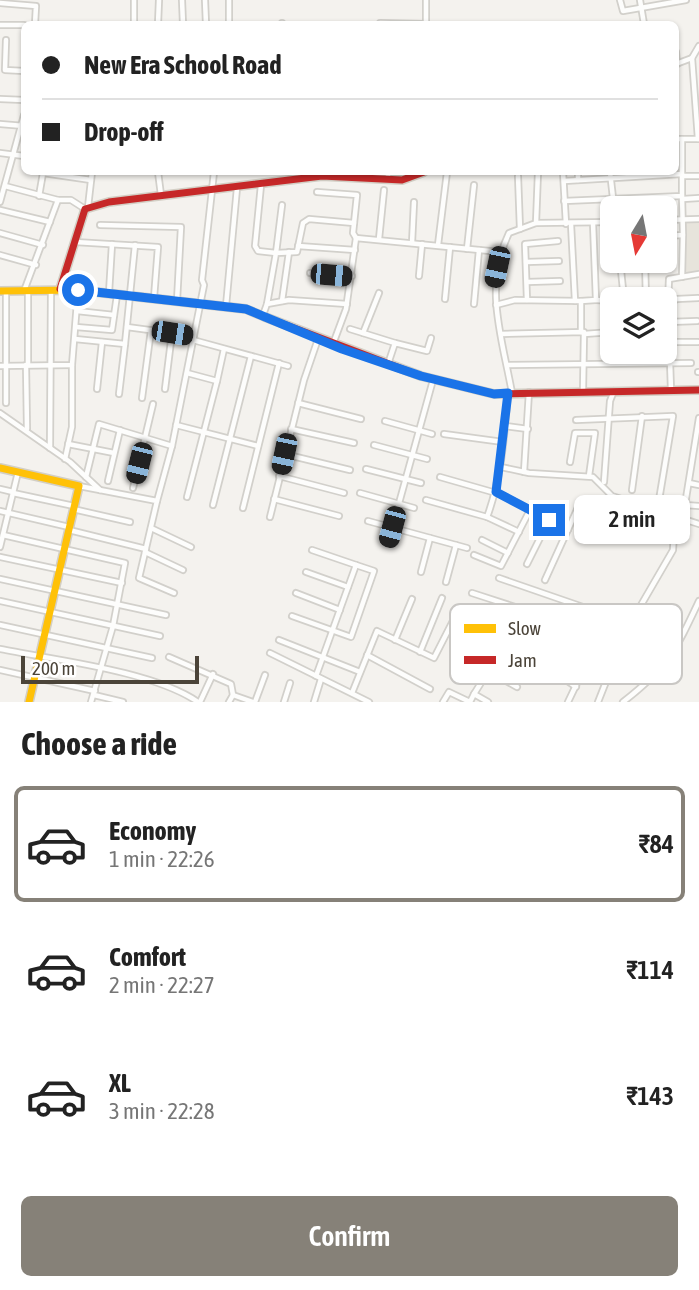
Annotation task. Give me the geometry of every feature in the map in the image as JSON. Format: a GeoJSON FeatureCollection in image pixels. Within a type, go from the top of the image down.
{"type":"FeatureCollection","features":[{"type":"Feature","properties":{"kind":"street"},"geometry":{"type":"LineString","coordinates":[[134,0],[134,21]]}},
{"type":"Feature","properties":{"kind":"street"},"geometry":{"type":"LineString","coordinates":[[158,21],[159,0]]}},
{"type":"Feature","properties":{"kind":"street"},"geometry":{"type":"LineString","coordinates":[[182,0],[183,21]]}},
{"type":"Feature","properties":{"kind":"street"},"geometry":{"type":"LineString","coordinates":[[205,0],[206,21]]}},
{"type":"Feature","properties":{"kind":"street"},"geometry":{"type":"LineString","coordinates":[[229,0],[229,21]]}},
{"type":"Feature","properties":{"kind":"street"},"geometry":{"type":"LineString","coordinates":[[426,0],[426,21]]}},
{"type":"Feature","properties":{"kind":"street"},"geometry":{"type":"LineString","coordinates":[[620,0],[622,11],[686,0]]}},
{"type":"Feature","properties":{"kind":"street"},"geometry":{"type":"LineString","coordinates":[[640,0],[644,21]]}},
{"type":"Feature","properties":{"kind":"street"},"geometry":{"type":"LineString","coordinates":[[0,3],[36,3],[35,21]]}},
{"type":"Feature","properties":{"kind":"street"},"geometry":{"type":"LineString","coordinates":[[0,25],[21,25]]}},
{"type":"Feature","properties":{"kind":"street"},"geometry":{"type":"LineString","coordinates":[[6,40],[5,70],[21,71]]}},
{"type":"Feature","properties":{"kind":"street"},"geometry":{"type":"LineString","coordinates":[[682,276],[683,234],[680,219],[683,198],[679,139],[698,139],[692,58],[699,46]]}},
{"type":"Feature","properties":{"kind":"street"},"geometry":{"type":"LineString","coordinates":[[679,63],[692,58]]}},
{"type":"Feature","properties":{"kind":"street"},"geometry":{"type":"LineString","coordinates":[[0,99],[21,100]]}},
{"type":"Feature","properties":{"kind":"street"},"geometry":{"type":"LineString","coordinates":[[0,124],[21,126]]}},
{"type":"Feature","properties":{"kind":"street"},"geometry":{"type":"LineString","coordinates":[[0,202],[21,132]]}},
{"type":"Feature","properties":{"kind":"street"},"geometry":{"type":"LineString","coordinates":[[0,153],[21,155]]}},
{"type":"Feature","properties":{"kind":"street"},"geometry":{"type":"LineString","coordinates":[[39,196],[42,175]]}},
{"type":"Feature","properties":{"kind":"street"},"geometry":{"type":"LineString","coordinates":[[61,175],[91,180]]}},
{"type":"Feature","properties":{"kind":"street"},"geometry":{"type":"LineString","coordinates":[[60,289],[86,209],[92,175]]}},
{"type":"Feature","properties":{"kind":"street"},"geometry":{"type":"LineString","coordinates":[[158,175],[161,196]]}},
{"type":"Feature","properties":{"kind":"street"},"geometry":{"type":"LineString","coordinates":[[174,593],[139,578],[177,425],[204,285],[214,175]]}},
{"type":"Feature","properties":{"kind":"street"},"geometry":{"type":"LineString","coordinates":[[4,184],[39,196],[71,200],[86,209],[108,202],[261,185],[303,175]]}},
{"type":"Feature","properties":{"kind":"street"},"geometry":{"type":"LineString","coordinates":[[361,175],[388,175],[402,180],[420,175]]}},
{"type":"Feature","properties":{"kind":"street"},"geometry":{"type":"LineString","coordinates":[[438,245],[447,175]]}},
{"type":"Feature","properties":{"kind":"street"},"geometry":{"type":"LineString","coordinates":[[536,223],[538,175]]}},
{"type":"Feature","properties":{"kind":"street"},"geometry":{"type":"LineString","coordinates":[[563,175],[564,201],[582,333],[583,391]]}},
{"type":"Feature","properties":{"kind":"street"},"geometry":{"type":"LineString","coordinates":[[578,175],[578,180]]}},
{"type":"Feature","properties":{"kind":"street"},"geometry":{"type":"LineString","coordinates":[[518,176],[520,229]]}},
{"type":"Feature","properties":{"kind":"street"},"geometry":{"type":"LineString","coordinates":[[564,181],[699,176]]}},
{"type":"Feature","properties":{"kind":"street"},"geometry":{"type":"LineString","coordinates":[[610,178],[611,196]]}},
{"type":"Feature","properties":{"kind":"street"},"geometry":{"type":"LineString","coordinates":[[467,249],[474,184]]}},
{"type":"Feature","properties":{"kind":"street"},"geometry":{"type":"LineString","coordinates":[[261,185],[256,248],[276,253],[297,252],[300,228],[305,221],[354,223]]}},
{"type":"Feature","properties":{"kind":"street"},"geometry":{"type":"LineString","coordinates":[[226,306],[237,188]]}},
{"type":"Feature","properties":{"kind":"street"},"geometry":{"type":"LineString","coordinates":[[379,239],[384,190]]}},
{"type":"Feature","properties":{"kind":"street"},"geometry":{"type":"LineString","coordinates":[[317,192],[357,195],[352,276],[347,304],[333,345]]}},
{"type":"Feature","properties":{"kind":"street"},"geometry":{"type":"LineString","coordinates":[[677,198],[699,198]]}},
{"type":"Feature","properties":{"kind":"street"},"geometry":{"type":"LineString","coordinates":[[564,201],[600,199]]}},
{"type":"Feature","properties":{"kind":"street"},"geometry":{"type":"LineString","coordinates":[[27,430],[26,291],[58,200]]}},
{"type":"Feature","properties":{"kind":"street"},"geometry":{"type":"LineString","coordinates":[[412,243],[414,202]]}},
{"type":"Feature","properties":{"kind":"street"},"geometry":{"type":"LineString","coordinates":[[263,315],[276,253],[282,205]]}},
{"type":"Feature","properties":{"kind":"street"},"geometry":{"type":"LineString","coordinates":[[0,210],[50,222]]}},
{"type":"Feature","properties":{"kind":"street"},"geometry":{"type":"LineString","coordinates":[[677,219],[699,219]]}},
{"type":"Feature","properties":{"kind":"street"},"geometry":{"type":"LineString","coordinates":[[487,517],[501,467],[510,393],[494,281],[500,253],[509,233],[536,223],[600,223]]}},
{"type":"Feature","properties":{"kind":"street"},"geometry":{"type":"LineString","coordinates":[[593,223],[596,300]]}},
{"type":"Feature","properties":{"kind":"street"},"geometry":{"type":"LineString","coordinates":[[100,225],[181,226],[177,301]]}},
{"type":"Feature","properties":{"kind":"street"},"geometry":{"type":"LineString","coordinates":[[0,233],[43,245]]}},
{"type":"Feature","properties":{"kind":"street"},"geometry":{"type":"LineString","coordinates":[[677,235],[683,234]]}},
{"type":"Feature","properties":{"kind":"street"},"geometry":{"type":"LineString","coordinates":[[356,238],[500,253]]}},
{"type":"Feature","properties":{"kind":"street"},"geometry":{"type":"LineString","coordinates":[[527,300],[525,244],[558,241]]}},
{"type":"Feature","properties":{"kind":"street"},"geometry":{"type":"LineString","coordinates":[[75,242],[158,247],[154,298]]}},
{"type":"Feature","properties":{"kind":"street"},"geometry":{"type":"LineString","coordinates":[[76,327],[112,330],[112,244]]}},
{"type":"Feature","properties":{"kind":"street"},"geometry":{"type":"LineString","coordinates":[[419,276],[422,244]]}},
{"type":"Feature","properties":{"kind":"street"},"geometry":{"type":"LineString","coordinates":[[119,394],[135,245]]}},
{"type":"Feature","properties":{"kind":"street"},"geometry":{"type":"LineString","coordinates":[[298,246],[355,250]]}},
{"type":"Feature","properties":{"kind":"street"},"geometry":{"type":"LineString","coordinates":[[445,299],[450,247]]}},
{"type":"Feature","properties":{"kind":"street"},"geometry":{"type":"LineString","coordinates":[[474,304],[479,250]]}},
{"type":"Feature","properties":{"kind":"street"},"geometry":{"type":"LineString","coordinates":[[282,301],[289,252]]}},
{"type":"Feature","properties":{"kind":"street"},"geometry":{"type":"LineString","coordinates":[[0,255],[36,265]]}},
{"type":"Feature","properties":{"kind":"street"},"geometry":{"type":"LineString","coordinates":[[526,262],[559,261]]}},
{"type":"Feature","properties":{"kind":"street"},"geometry":{"type":"LineString","coordinates":[[310,273],[352,276]]}},
{"type":"Feature","properties":{"kind":"street"},"geometry":{"type":"LineString","coordinates":[[669,287],[669,279],[699,274]]}},
{"type":"Feature","properties":{"kind":"street"},"geometry":{"type":"LineString","coordinates":[[527,282],[560,281]]}},
{"type":"Feature","properties":{"kind":"street"},"geometry":{"type":"LineString","coordinates":[[6,403],[2,366],[3,290],[78,290],[226,306],[263,315],[333,345],[433,380],[494,394],[528,391],[699,390]]}},
{"type":"Feature","properties":{"kind":"street"},"geometry":{"type":"LineString","coordinates":[[65,458],[72,427],[72,365],[78,290]]}},
{"type":"Feature","properties":{"kind":"street"},"geometry":{"type":"LineString","coordinates":[[50,448],[51,291]]}},
{"type":"Feature","properties":{"kind":"street"},"geometry":{"type":"LineString","coordinates":[[363,333],[379,293]]}},
{"type":"Feature","properties":{"kind":"street"},"geometry":{"type":"LineString","coordinates":[[677,299],[698,298]]}},
{"type":"Feature","properties":{"kind":"street"},"geometry":{"type":"LineString","coordinates":[[496,304],[527,300],[600,300]]}},
{"type":"Feature","properties":{"kind":"street"},"geometry":{"type":"LineString","coordinates":[[267,304],[282,301],[347,304]]}},
{"type":"Feature","properties":{"kind":"street"},"geometry":{"type":"LineString","coordinates":[[77,311],[114,315]]}},
{"type":"Feature","properties":{"kind":"street"},"geometry":{"type":"LineString","coordinates":[[677,322],[697,321]]}},
{"type":"Feature","properties":{"kind":"street"},"geometry":{"type":"LineString","coordinates":[[127,327],[193,338],[288,366]]}},
{"type":"Feature","properties":{"kind":"street"},"geometry":{"type":"LineString","coordinates":[[350,329],[427,351],[431,338]]}},
{"type":"Feature","properties":{"kind":"street"},"geometry":{"type":"LineString","coordinates":[[142,398],[151,330]]}},
{"type":"Feature","properties":{"kind":"street"},"geometry":{"type":"LineString","coordinates":[[501,334],[600,332]]}},
{"type":"Feature","properties":{"kind":"street"},"geometry":{"type":"LineString","coordinates":[[165,389],[172,333]]}},
{"type":"Feature","properties":{"kind":"street"},"geometry":{"type":"LineString","coordinates":[[270,517],[284,454],[318,339]]}},
{"type":"Feature","properties":{"kind":"street"},"geometry":{"type":"LineString","coordinates":[[75,340],[125,344]]}},
{"type":"Feature","properties":{"kind":"street"},"geometry":{"type":"LineString","coordinates":[[97,389],[102,342]]}},
{"type":"Feature","properties":{"kind":"street"},"geometry":{"type":"LineString","coordinates":[[677,342],[698,342]]}},
{"type":"Feature","properties":{"kind":"street"},"geometry":{"type":"LineString","coordinates":[[388,365],[395,344]]}},
{"type":"Feature","properties":{"kind":"street"},"geometry":{"type":"LineString","coordinates":[[187,497],[224,349]]}},
{"type":"Feature","properties":{"kind":"street"},"geometry":{"type":"LineString","coordinates":[[214,505],[251,356]]}},
{"type":"Feature","properties":{"kind":"street"},"geometry":{"type":"LineString","coordinates":[[243,508],[279,363]]}},
{"type":"Feature","properties":{"kind":"street"},"geometry":{"type":"LineString","coordinates":[[507,365],[600,363]]}},
{"type":"Feature","properties":{"kind":"street"},"geometry":{"type":"LineString","coordinates":[[677,364],[691,363]]}},
{"type":"Feature","properties":{"kind":"street"},"geometry":{"type":"LineString","coordinates":[[670,364],[671,391]]}},
{"type":"Feature","properties":{"kind":"street"},"geometry":{"type":"LineString","coordinates":[[2,366],[72,365]]}},
{"type":"Feature","properties":{"kind":"street"},"geometry":{"type":"LineString","coordinates":[[187,373],[217,381]]}},
{"type":"Feature","properties":{"kind":"street"},"geometry":{"type":"LineString","coordinates":[[388,542],[433,380]]}},
{"type":"Feature","properties":{"kind":"street"},"geometry":{"type":"LineString","coordinates":[[524,472],[528,391]]}},
{"type":"Feature","properties":{"kind":"street"},"geometry":{"type":"LineString","coordinates":[[604,482],[610,401],[614,391]]}},
{"type":"Feature","properties":{"kind":"street"},"geometry":{"type":"LineString","coordinates":[[298,403],[361,419]]}},
{"type":"Feature","properties":{"kind":"street"},"geometry":{"type":"LineString","coordinates":[[133,488],[153,404]]}},
{"type":"Feature","properties":{"kind":"street"},"geometry":{"type":"LineString","coordinates":[[0,412],[65,458],[101,490]]}},
{"type":"Feature","properties":{"kind":"street"},"geometry":{"type":"LineString","coordinates":[[632,490],[642,416]]}},
{"type":"Feature","properties":{"kind":"street"},"geometry":{"type":"LineString","coordinates":[[576,420],[610,421],[642,416],[673,416],[659,500]]}},
{"type":"Feature","properties":{"kind":"street"},"geometry":{"type":"LineString","coordinates":[[684,517],[699,420]]}},
{"type":"Feature","properties":{"kind":"street"},"geometry":{"type":"LineString","coordinates":[[385,421],[432,435]]}},
{"type":"Feature","properties":{"kind":"street"},"geometry":{"type":"LineString","coordinates":[[86,477],[99,424],[172,446]]}},
{"type":"Feature","properties":{"kind":"street"},"geometry":{"type":"LineString","coordinates":[[177,425],[258,446]]}},
{"type":"Feature","properties":{"kind":"street"},"geometry":{"type":"LineString","coordinates":[[505,426],[528,429]]}},
{"type":"Feature","properties":{"kind":"street"},"geometry":{"type":"LineString","coordinates":[[291,429],[354,443]]}},
{"type":"Feature","properties":{"kind":"street"},"geometry":{"type":"LineString","coordinates":[[108,481],[120,430]]}},
{"type":"Feature","properties":{"kind":"street"},"geometry":{"type":"LineString","coordinates":[[444,433],[503,442]]}},
{"type":"Feature","properties":{"kind":"street"},"geometry":{"type":"LineString","coordinates":[[570,462],[575,433],[595,433],[589,476]]}},
{"type":"Feature","properties":{"kind":"street"},"geometry":{"type":"LineString","coordinates":[[68,444],[114,453]]}},
{"type":"Feature","properties":{"kind":"street"},"geometry":{"type":"LineString","coordinates":[[374,445],[427,459]]}},
{"type":"Feature","properties":{"kind":"street"},"geometry":{"type":"LineString","coordinates":[[284,454],[350,470]]}},
{"type":"Feature","properties":{"kind":"street"},"geometry":{"type":"LineString","coordinates":[[692,460],[699,461]]}},
{"type":"Feature","properties":{"kind":"street"},"geometry":{"type":"LineString","coordinates":[[501,467],[524,472],[589,476],[612,496],[699,524]]}},
{"type":"Feature","properties":{"kind":"street"},"geometry":{"type":"LineString","coordinates":[[0,468],[157,501]]}},
{"type":"Feature","properties":{"kind":"street"},"geometry":{"type":"LineString","coordinates":[[366,469],[421,483]]}},
{"type":"Feature","properties":{"kind":"street"},"geometry":{"type":"LineString","coordinates":[[0,547],[18,472]]}},
{"type":"Feature","properties":{"kind":"street"},"geometry":{"type":"LineString","coordinates":[[279,476],[344,493]]}},
{"type":"Feature","properties":{"kind":"street"},"geometry":{"type":"LineString","coordinates":[[440,477],[496,492],[568,530]]}},
{"type":"Feature","properties":{"kind":"street"},"geometry":{"type":"LineString","coordinates":[[689,483],[699,485]]}},
{"type":"Feature","properties":{"kind":"street"},"geometry":{"type":"LineString","coordinates":[[31,702],[79,486]]}},
{"type":"Feature","properties":{"kind":"street"},"geometry":{"type":"LineString","coordinates":[[0,489],[130,522]]}},
{"type":"Feature","properties":{"kind":"street"},"geometry":{"type":"LineString","coordinates":[[360,493],[414,508]]}},
{"type":"Feature","properties":{"kind":"street"},"geometry":{"type":"LineString","coordinates":[[274,499],[339,516]]}},
{"type":"Feature","properties":{"kind":"street"},"geometry":{"type":"LineString","coordinates":[[426,500],[487,517],[519,532]]}},
{"type":"Feature","properties":{"kind":"street"},"geometry":{"type":"LineString","coordinates":[[545,580],[580,503]]}},
{"type":"Feature","properties":{"kind":"street"},"geometry":{"type":"LineString","coordinates":[[685,505],[699,506]]}},
{"type":"Feature","properties":{"kind":"street"},"geometry":{"type":"LineString","coordinates":[[474,555],[501,566],[530,510]]}},
{"type":"Feature","properties":{"kind":"street"},"geometry":{"type":"LineString","coordinates":[[0,511],[145,551],[183,570]]}},
{"type":"Feature","properties":{"kind":"street"},"geometry":{"type":"LineString","coordinates":[[641,604],[674,546],[675,515]]}},
{"type":"Feature","properties":{"kind":"street"},"geometry":{"type":"LineString","coordinates":[[527,565],[549,520]]}},
{"type":"Feature","properties":{"kind":"street"},"geometry":{"type":"LineString","coordinates":[[368,521],[467,548]]}},
{"type":"Feature","properties":{"kind":"street"},"geometry":{"type":"LineString","coordinates":[[150,528],[191,547]]}},
{"type":"Feature","properties":{"kind":"street"},"geometry":{"type":"LineString","coordinates":[[2,534],[125,563],[108,649],[91,702]]}},
{"type":"Feature","properties":{"kind":"street"},"geometry":{"type":"LineString","coordinates":[[421,572],[430,538]]}},
{"type":"Feature","properties":{"kind":"street"},"geometry":{"type":"LineString","coordinates":[[482,540],[508,554]]}},
{"type":"Feature","properties":{"kind":"street"},"geometry":{"type":"LineString","coordinates":[[446,582],[456,545]]}},
{"type":"Feature","properties":{"kind":"street"},"geometry":{"type":"LineString","coordinates":[[292,616],[351,637],[365,601],[374,571],[312,550]]}},
{"type":"Feature","properties":{"kind":"street"},"geometry":{"type":"LineString","coordinates":[[0,557],[121,583]]}},
{"type":"Feature","properties":{"kind":"street"},"geometry":{"type":"LineString","coordinates":[[314,702],[323,658],[356,565]]}},
{"type":"Feature","properties":{"kind":"street"},"geometry":{"type":"LineString","coordinates":[[306,572],[348,587]]}},
{"type":"Feature","properties":{"kind":"street"},"geometry":{"type":"LineString","coordinates":[[499,578],[574,604]]}},
{"type":"Feature","properties":{"kind":"street"},"geometry":{"type":"LineString","coordinates":[[0,579],[166,615]]}},
{"type":"Feature","properties":{"kind":"street"},"geometry":{"type":"LineString","coordinates":[[296,593],[340,610]]}},
{"type":"Feature","properties":{"kind":"street"},"geometry":{"type":"LineString","coordinates":[[472,593],[506,604]]}},
{"type":"Feature","properties":{"kind":"street"},"geometry":{"type":"LineString","coordinates":[[420,652],[442,598]]}},
{"type":"Feature","properties":{"kind":"street"},"geometry":{"type":"LineString","coordinates":[[395,640],[412,599]]}},
{"type":"Feature","properties":{"kind":"street"},"geometry":{"type":"LineString","coordinates":[[0,601],[160,636]]}},
{"type":"Feature","properties":{"kind":"street"},"geometry":{"type":"LineString","coordinates":[[682,638],[699,601]]}},
{"type":"Feature","properties":{"kind":"street"},"geometry":{"type":"LineString","coordinates":[[0,625],[152,658]]}},
{"type":"Feature","properties":{"kind":"street"},"geometry":{"type":"LineString","coordinates":[[352,692],[377,631],[434,658],[450,627]]}},
{"type":"Feature","properties":{"kind":"street"},"geometry":{"type":"LineString","coordinates":[[279,640],[360,672]]}},
{"type":"Feature","properties":{"kind":"street"},"geometry":{"type":"LineString","coordinates":[[0,649],[102,670],[186,693],[199,702],[213,674]]}},
{"type":"Feature","properties":{"kind":"street"},"geometry":{"type":"LineString","coordinates":[[270,653],[369,702]]}},
{"type":"Feature","properties":{"kind":"street"},"geometry":{"type":"LineString","coordinates":[[367,655],[430,689]]}},
{"type":"Feature","properties":{"kind":"street"},"geometry":{"type":"LineString","coordinates":[[169,657],[231,684],[233,695],[229,702]]}},
{"type":"Feature","properties":{"kind":"street"},"geometry":{"type":"LineString","coordinates":[[0,670],[123,702]]}},
{"type":"Feature","properties":{"kind":"street"},"geometry":{"type":"LineString","coordinates":[[233,695],[254,702],[265,675]]}},
{"type":"Feature","properties":{"kind":"street"},"geometry":{"type":"LineString","coordinates":[[284,702],[290,683]]}},
{"type":"Feature","properties":{"kind":"street"},"geometry":{"type":"LineString","coordinates":[[443,702],[449,692],[470,702],[481,684]]}},
{"type":"Feature","properties":{"kind":"street"},"geometry":{"type":"LineString","coordinates":[[512,684],[517,687]]}},
{"type":"Feature","properties":{"kind":"street"},"geometry":{"type":"LineString","coordinates":[[572,684],[576,687]]}},
{"type":"Feature","properties":{"kind":"street"},"geometry":{"type":"LineString","coordinates":[[568,702],[577,684]]}},
{"type":"Feature","properties":{"kind":"street"},"geometry":{"type":"LineString","coordinates":[[598,702],[605,684]]}},
{"type":"Feature","properties":{"kind":"street"},"geometry":{"type":"LineString","coordinates":[[623,702],[646,684]]}},
{"type":"Feature","properties":{"kind":"street"},"geometry":{"type":"LineString","coordinates":[[474,694],[488,702]]}},
{"type":"Feature","properties":{"kind":"shaded area"},"geometry":{"type":"Polygon","coordinates":[[[680,219],[699,219],[699,275],[683,275],[680,219]]]}},
{"type":"Feature","properties":{"kind":"traffic: slow"},"geometry":{"type":"LineString","coordinates":[[0,291],[78,290],[246,309],[265,317]]}},
{"type":"Feature","properties":{"kind":"traffic: slow"},"geometry":{"type":"LineString","coordinates":[[0,468],[79,486],[29,702]]}},
{"type":"Feature","properties":{"kind":"traffic: jam"},"geometry":{"type":"LineString","coordinates":[[60,289],[85,209],[109,202],[322,176],[402,180],[416,175]]}},
{"type":"Feature","properties":{"kind":"traffic: jam"},"geometry":{"type":"LineString","coordinates":[[265,317],[421,376],[494,394],[699,390]]}},
{"type":"Feature","properties":{"kind":"route"},"geometry":{"type":"LineString","coordinates":[[78,290],[246,309],[342,349],[421,376],[453,386],[494,394],[508,393],[496,492],[549,520]]}}]}
